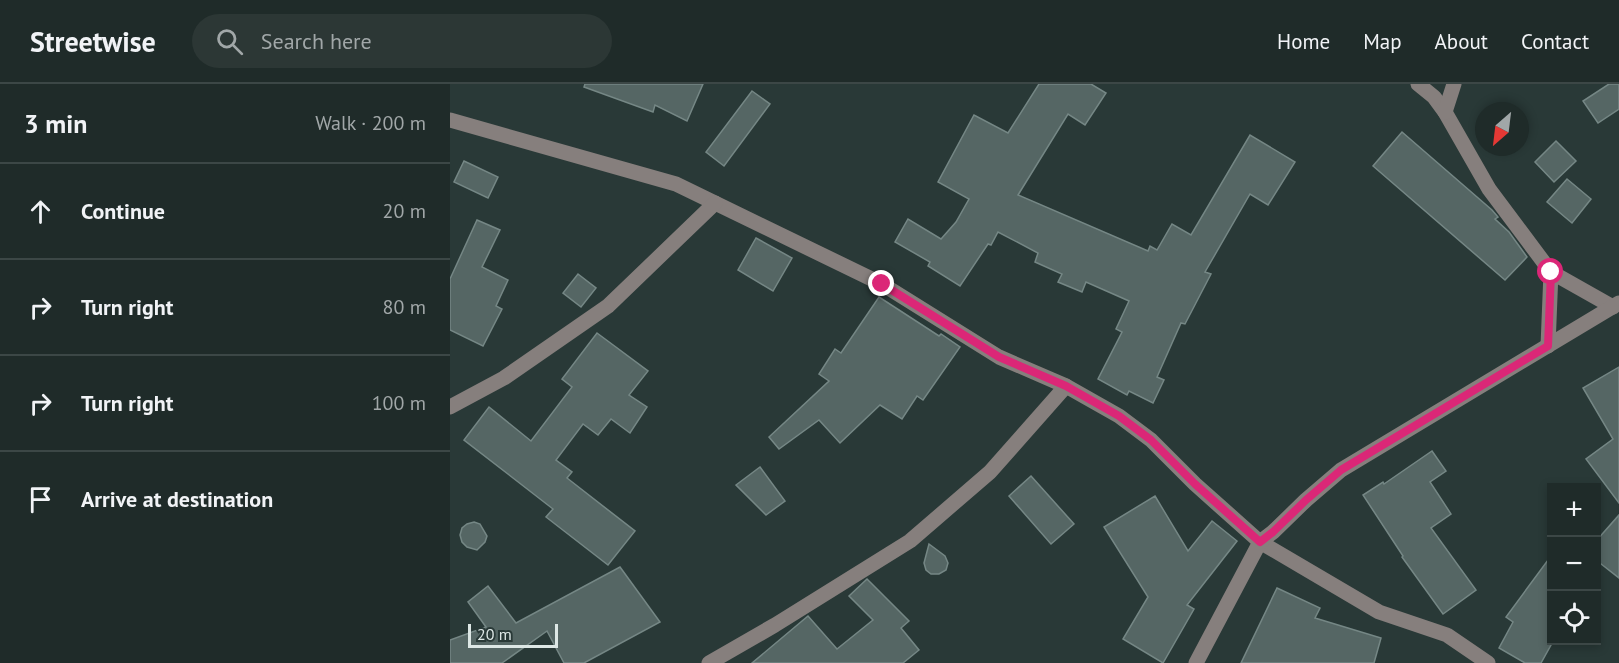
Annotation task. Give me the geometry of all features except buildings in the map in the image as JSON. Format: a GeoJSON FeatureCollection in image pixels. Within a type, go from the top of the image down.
{"type":"FeatureCollection","features":[{"type":"Feature","properties":{"kind":"street"},"geometry":{"type":"LineString","coordinates":[[1418,84],[1434,97],[1445,112],[1489,189],[1551,272],[1616,305]]}},
{"type":"Feature","properties":{"kind":"street"},"geometry":{"type":"LineString","coordinates":[[1445,112],[1454,84]]}},
{"type":"Feature","properties":{"kind":"street"},"geometry":{"type":"LineString","coordinates":[[450,120],[676,184],[882,284],[999,357],[1066,386],[1119,416],[1151,440],[1195,484],[1260,542],[1380,612],[1447,635],[1488,663]]}},
{"type":"Feature","properties":{"kind":"street"},"geometry":{"type":"LineString","coordinates":[[450,407],[504,378],[608,306],[715,203]]}},
{"type":"Feature","properties":{"kind":"street"},"geometry":{"type":"LineString","coordinates":[[1548,346],[1551,272]]}},
{"type":"Feature","properties":{"kind":"street"},"geometry":{"type":"LineString","coordinates":[[1196,663],[1260,542],[1341,470],[1616,305]]}},
{"type":"Feature","properties":{"kind":"street"},"geometry":{"type":"LineString","coordinates":[[709,663],[910,541],[990,472],[1066,386]]}},
{"type":"Feature","properties":{"kind":"route"},"geometry":{"type":"LineString","coordinates":[[882,284],[999,357],[1066,386],[1119,416],[1151,440],[1195,484],[1260,542],[1341,470],[1548,346],[1551,272]]}}]}
